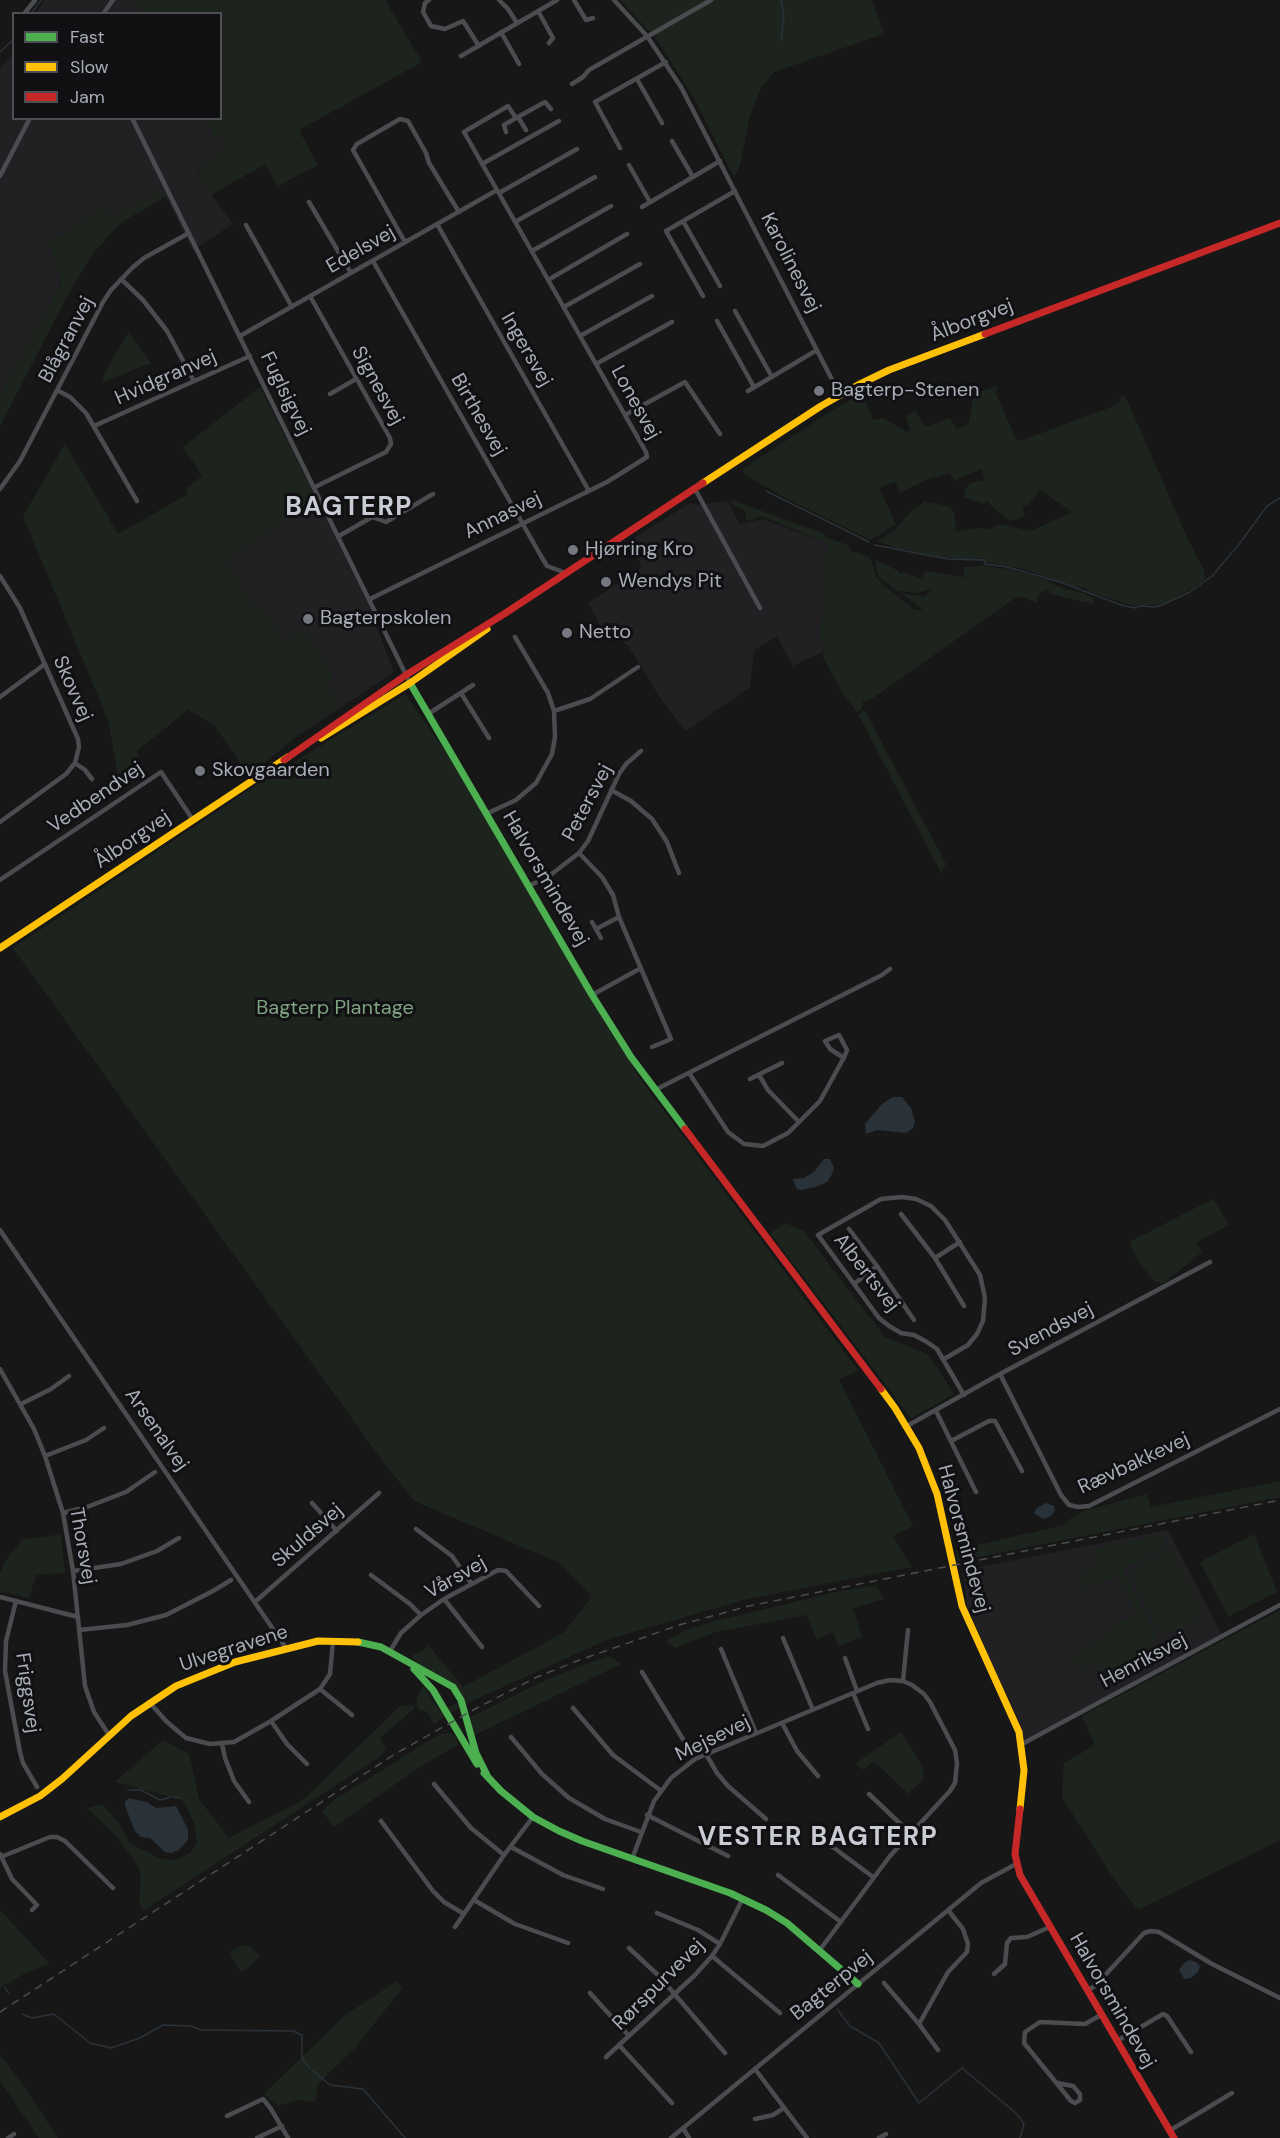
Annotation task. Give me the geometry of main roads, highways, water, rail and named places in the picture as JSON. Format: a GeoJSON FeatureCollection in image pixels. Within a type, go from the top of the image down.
{"type":"FeatureCollection","features":[{"type":"Feature","properties":{"kind":"waterway"},"geometry":{"type":"LineString","coordinates":[[32,12],[41,0]]}},
{"type":"Feature","properties":{"kind":"waterway"},"geometry":{"type":"LineString","coordinates":[[781,0],[784,16],[781,41]]}},
{"type":"Feature","properties":{"kind":"waterway"},"geometry":{"type":"LineString","coordinates":[[0,52],[12,41]]}},
{"type":"Feature","properties":{"kind":"waterway"},"geometry":{"type":"LineString","coordinates":[[766,491],[869,542]]}},
{"type":"Feature","properties":{"kind":"waterway"},"geometry":{"type":"LineString","coordinates":[[875,545],[948,559],[984,560],[985,564],[1007,567],[1060,582],[1124,606],[1155,607],[1190,592],[1212,576],[1267,506],[1280,498]]}},
{"type":"Feature","properties":{"kind":"waterway"},"geometry":{"type":"LineString","coordinates":[[128,1790],[141,1790],[160,1800],[171,1797]]}},
{"type":"Feature","properties":{"kind":"waterway"},"geometry":{"type":"LineString","coordinates":[[174,1797],[179,1798]]}},
{"type":"Feature","properties":{"kind":"waterway"},"geometry":{"type":"LineString","coordinates":[[5,1987],[9,1994]]}},
{"type":"Feature","properties":{"kind":"waterway"},"geometry":{"type":"LineString","coordinates":[[837,2009],[850,2026],[879,2043],[919,2103],[962,2068],[1017,2114],[1024,2124],[1020,2138]]}},
{"type":"Feature","properties":{"kind":"waterway"},"geometry":{"type":"LineString","coordinates":[[22,2014],[32,2018],[54,2014],[90,2043],[111,2048],[140,2038],[163,2025],[191,2026],[201,2030],[293,2031],[302,2035],[302,2058],[310,2068]]}},
{"type":"Feature","properties":{"kind":"waterway"},"geometry":{"type":"LineString","coordinates":[[313,2071],[330,2085],[363,2089],[405,2138]]}},
{"type":"Feature","properties":{"kind":"railway"},"geometry":{"type":"LineString","coordinates":[[0,2012],[395,1754],[537,1677],[679,1625],[749,1606],[1280,1500]]}},
{"type":"Feature","properties":{"kind":"place","name":"Bagterp-Stenen"},"geometry":{"type":"Point","coordinates":[819,391]}},
{"type":"Feature","properties":{"kind":"place","name":"Hjørring Kro"},"geometry":{"type":"Point","coordinates":[573,550]}},
{"type":"Feature","properties":{"kind":"place","name":"Wendys Pit"},"geometry":{"type":"Point","coordinates":[606,582]}},
{"type":"Feature","properties":{"kind":"place","name":"Bagterpskolen"},"geometry":{"type":"Point","coordinates":[308,619]}},
{"type":"Feature","properties":{"kind":"place","name":"Netto"},"geometry":{"type":"Point","coordinates":[567,633]}},
{"type":"Feature","properties":{"kind":"place","name":"Skovgaarden"},"geometry":{"type":"Point","coordinates":[200,771]}},
{"type":"Feature","properties":{"kind":"district","name":"BAGTERP"},"geometry":{"type":"Point","coordinates":[349,508]}},
{"type":"Feature","properties":{"kind":"district","name":"VESTER BAGTERP"},"geometry":{"type":"Point","coordinates":[818,1838]}},
{"type":"Feature","properties":{"kind":"park label","name":"Bagterp Plantage"},"geometry":{"type":"Point","coordinates":[335,1009]}}]}
